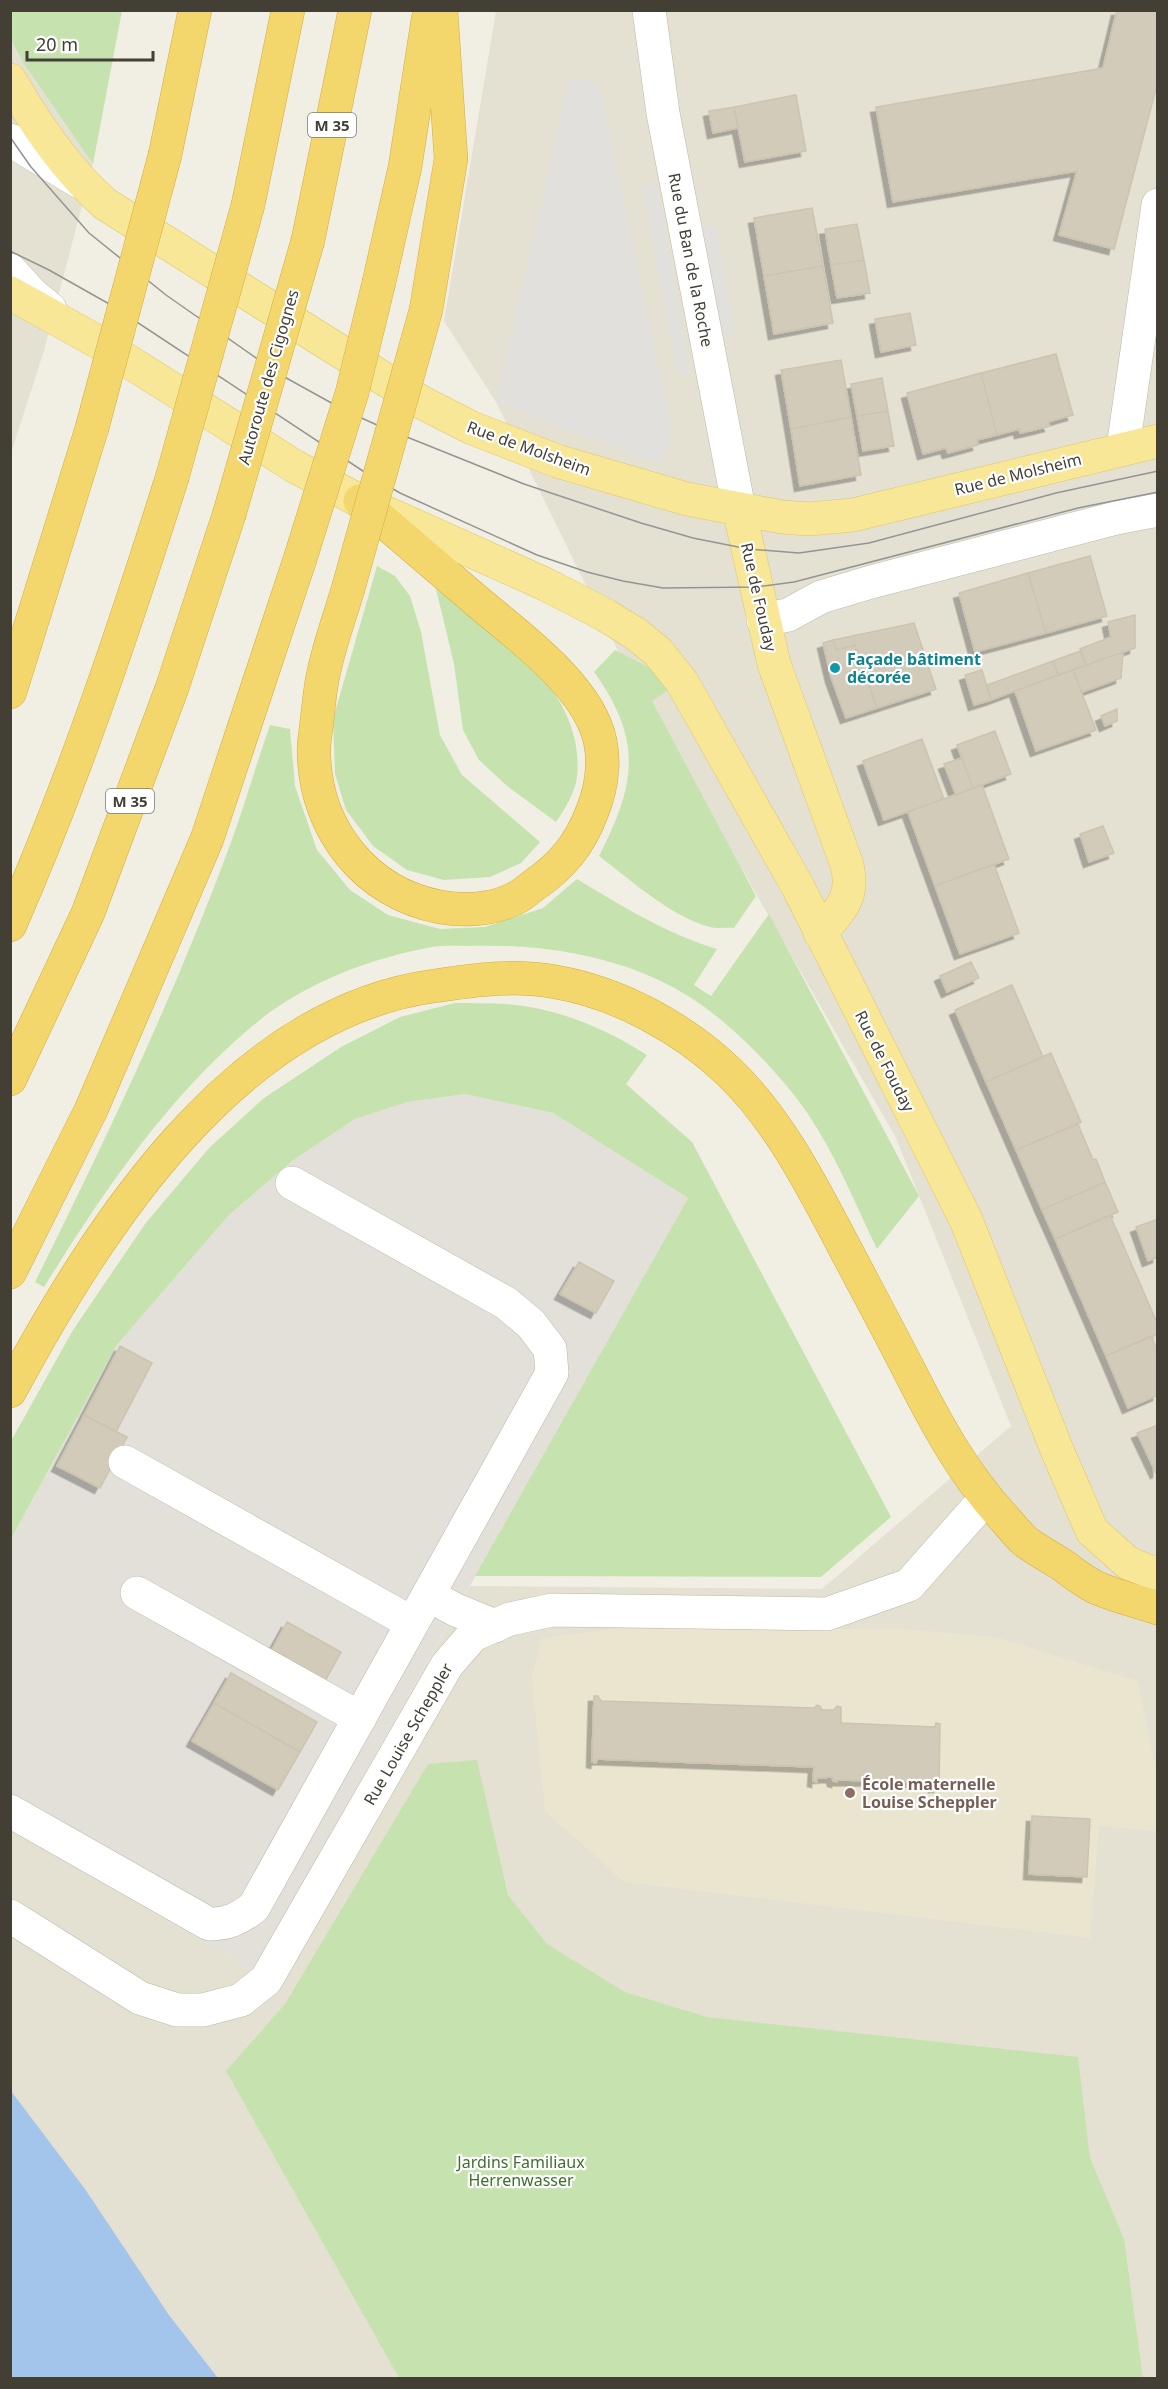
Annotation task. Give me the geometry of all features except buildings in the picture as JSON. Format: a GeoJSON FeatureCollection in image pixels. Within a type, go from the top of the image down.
{"type":"FeatureCollection","features":[{"type":"Feature","properties":{"kind":"highway"},"geometry":{"type":"LineString","coordinates":[[173,113],[175,10]]}},
{"type":"Feature","properties":{"kind":"highway"},"geometry":{"type":"LineString","coordinates":[[10,692],[92,428],[165,155],[195,10]]}},
{"type":"Feature","properties":{"kind":"highway"},"geometry":{"type":"LineString","coordinates":[[10,925],[68,784],[125,624],[172,478],[248,205],[288,10]]}},
{"type":"Feature","properties":{"kind":"highway","name":"Autoroute des Cigognes"},"geometry":{"type":"LineString","coordinates":[[10,1079],[88,913],[172,688],[229,514],[308,240],[354,10]]}},
{"type":"Feature","properties":{"kind":"highway"},"geometry":{"type":"LineString","coordinates":[[10,1272],[91,1110],[207,839],[300,559],[352,393],[379,282],[405,167],[429,10]]}},
{"type":"Feature","properties":{"kind":"highway"},"geometry":{"type":"LineString","coordinates":[[360,501],[535,651],[567,683],[595,725],[603,776],[586,829],[573,851],[553,872],[514,899],[479,909],[450,909],[417,903],[390,890],[350,856],[318,797],[313,753],[323,672],[348,589],[426,310],[451,159],[441,10]]}},
{"type":"Feature","properties":{"kind":"highway"},"geometry":{"type":"LineString","coordinates":[[10,1391],[66,1291],[145,1180],[182,1136],[219,1098],[270,1054],[316,1024],[365,1002],[407,989],[510,978],[555,981],[598,993],[640,1011],[688,1038],[731,1074],[800,1164],[932,1415],[966,1472],[986,1498],[1026,1542],[1095,1587],[1158,1608]]}},
{"type":"Feature","properties":{"kind":"main road","name":"Rue de Molsheim"},"geometry":{"type":"LineString","coordinates":[[10,80],[27,110],[62,161],[82,183],[115,210],[421,402],[472,428],[557,461],[687,499],[782,517],[809,519],[853,515],[1158,441]]}},
{"type":"Feature","properties":{"kind":"main road"},"geometry":{"type":"LineString","coordinates":[[10,293],[66,323],[294,466],[360,501],[547,585],[636,634],[658,652],[682,682],[788,870],[820,933]]}},
{"type":"Feature","properties":{"kind":"main road","name":"Rue de Fouday"},"geometry":{"type":"LineString","coordinates":[[739,509],[774,664],[850,879],[849,892],[844,905],[820,933],[966,1220],[1057,1450],[1092,1531],[1128,1563],[1158,1575]]}},
{"type":"Feature","properties":{"kind":"street","name":"Rue du Ban de la Roche"},"geometry":{"type":"LineString","coordinates":[[649,10],[663,113],[739,509]]}},
{"type":"Feature","properties":{"kind":"street"},"geometry":{"type":"LineString","coordinates":[[10,140],[82,183]]}},
{"type":"Feature","properties":{"kind":"street"},"geometry":{"type":"LineString","coordinates":[[1123,448],[1158,206]]}},
{"type":"Feature","properties":{"kind":"street"},"geometry":{"type":"LineString","coordinates":[[10,270],[32,294],[66,323]]}},
{"type":"Feature","properties":{"kind":"street"},"geometry":{"type":"LineString","coordinates":[[763,620],[788,615],[821,597],[871,582],[1116,518],[1158,510]]}},
{"type":"Feature","properties":{"kind":"street"},"geometry":{"type":"LineString","coordinates":[[10,1811],[209,1924],[227,1924],[254,1907],[552,1373],[550,1349],[531,1324],[506,1303],[292,1183]]}},
{"type":"Feature","properties":{"kind":"street"},"geometry":{"type":"LineString","coordinates":[[126,1462],[412,1623]]}},
{"type":"Feature","properties":{"kind":"street","name":"Rue Louise Scheppler"},"geometry":{"type":"LineString","coordinates":[[10,1916],[140,1998],[177,2010],[203,2010],[241,2000],[266,1980],[447,1665],[473,1635],[510,1619],[552,1610],[827,1614],[909,1586],[986,1498]]}},
{"type":"Feature","properties":{"kind":"street"},"geometry":{"type":"LineString","coordinates":[[136,1593],[360,1718]]}},
{"type":"Feature","properties":{"kind":"street"},"geometry":{"type":"LineString","coordinates":[[428,1595],[456,1610],[495,1626]]}},
{"type":"Feature","properties":{"kind":"shaded area"},"geometry":{"type":"Polygon","coordinates":[[[496,11],[1157,11],[1157,2378],[218,2378],[169,2315],[11,2091],[10,1830],[254,1970],[470,1586],[822,1589],[1011,1426],[896,1138],[625,665],[496,402],[444,321],[496,11]]]}},
{"type":"Feature","properties":{"kind":"shaded area"},"geometry":{"type":"Polygon","coordinates":[[[11,40],[24,64],[93,164],[43,354],[11,453],[11,40]]]}},
{"type":"Feature","properties":{"kind":"shaded area"},"geometry":{"type":"Polygon","coordinates":[[[570,77],[599,84],[672,432],[661,464],[496,402],[570,77]]]}},
{"type":"Feature","properties":{"kind":"shaded area"},"geometry":{"type":"Polygon","coordinates":[[[656,182],[690,372],[677,374],[642,184],[656,182]]]}},
{"type":"Feature","properties":{"kind":"shaded area"},"geometry":{"type":"Polygon","coordinates":[[[715,225],[735,334],[721,336],[702,228],[715,225]]]}},
{"type":"Feature","properties":{"kind":"shaded area"},"geometry":{"type":"Polygon","coordinates":[[[465,1094],[553,1113],[688,1198],[254,1970],[11,1830],[11,1539],[116,1346],[229,1215],[292,1161],[355,1119],[408,1102],[465,1094]]]}},
{"type":"Feature","properties":{"kind":"shaded area","name":"École maternelle Louise Scheppler"},"geometry":{"type":"Polygon","coordinates":[[[614,1629],[903,1629],[996,1637],[1138,1681],[1157,1775],[1157,1831],[1099,1826],[1090,1938],[624,1882],[545,1811],[532,1677],[542,1638],[614,1629]]]}},
{"type":"Feature","properties":{"kind":"green space"},"geometry":{"type":"Polygon","coordinates":[[[10,11],[122,11],[93,164],[24,64],[11,40],[10,11]]]}},
{"type":"Feature","properties":{"kind":"green space"},"geometry":{"type":"Polygon","coordinates":[[[377,566],[395,576],[410,596],[421,632],[440,735],[462,775],[540,842],[521,863],[490,877],[444,880],[407,870],[373,846],[346,810],[335,774],[333,719],[377,566]]]}},
{"type":"Feature","properties":{"kind":"green space"},"geometry":{"type":"Polygon","coordinates":[[[436,589],[520,653],[554,692],[567,715],[575,740],[577,774],[575,788],[556,822],[507,786],[479,760],[463,730],[454,664],[436,589]]]}},
{"type":"Feature","properties":{"kind":"green space"},"geometry":{"type":"Polygon","coordinates":[[[615,650],[650,668],[668,690],[652,701],[756,896],[734,928],[710,927],[681,915],[652,897],[599,856],[621,806],[627,784],[629,762],[627,741],[621,719],[610,696],[594,672],[615,650]]]}},
{"type":"Feature","properties":{"kind":"green space"},"geometry":{"type":"Polygon","coordinates":[[[270,725],[290,729],[295,786],[317,850],[350,890],[388,915],[440,929],[485,927],[543,908],[577,879],[662,927],[717,949],[694,985],[711,996],[769,914],[919,1196],[877,1249],[828,1146],[788,1087],[724,1022],[684,994],[656,979],[595,958],[563,952],[499,946],[437,946],[403,953],[333,977],[289,999],[250,1028],[219,1056],[163,1117],[112,1183],[44,1287],[35,1282],[115,1118],[189,951],[233,837],[270,725]]]}},
{"type":"Feature","properties":{"kind":"green space"},"geometry":{"type":"Polygon","coordinates":[[[455,1003],[524,1006],[561,1014],[614,1036],[647,1055],[626,1084],[692,1142],[891,1517],[821,1577],[475,1576],[688,1198],[553,1113],[465,1094],[408,1102],[355,1119],[292,1161],[229,1215],[116,1346],[11,1539],[11,1441],[73,1330],[145,1224],[209,1148],[264,1098],[341,1047],[400,1017],[455,1003]]]}},
{"type":"Feature","properties":{"kind":"green space","name":"Jardins Familiaux Herrenwasser"},"geometry":{"type":"Polygon","coordinates":[[[477,1760],[508,1895],[547,1944],[625,1992],[707,2017],[1078,2057],[1090,2158],[1124,2239],[1143,2378],[399,2378],[226,2071],[285,2004],[428,1764],[477,1760]]]}},
{"type":"Feature","properties":{"kind":"water"},"geometry":{"type":"Polygon","coordinates":[[[11,2091],[85,2189],[169,2315],[218,2378],[11,2378],[11,2091]]]}},
{"type":"Feature","properties":{"kind":"tram line"},"geometry":{"type":"LineString","coordinates":[[10,137],[31,167],[89,233],[166,295],[279,374],[346,411],[377,425],[524,484],[641,523],[693,538],[748,549],[799,553],[869,543],[1056,493],[1158,471]]}},
{"type":"Feature","properties":{"kind":"tram line"},"geometry":{"type":"LineString","coordinates":[[10,251],[111,305],[369,475],[400,493],[537,555],[587,572],[623,581],[663,588],[756,587],[794,582],[1078,508],[1158,492]]}},
{"type":"Feature","properties":{"kind":"place","name":"Façade bâtiment décorée"},"geometry":{"type":"Point","coordinates":[835,668]}},
{"type":"Feature","properties":{"kind":"place","name":"École maternelle Louise Scheppler"},"geometry":{"type":"Point","coordinates":[850,1793]}}]}
